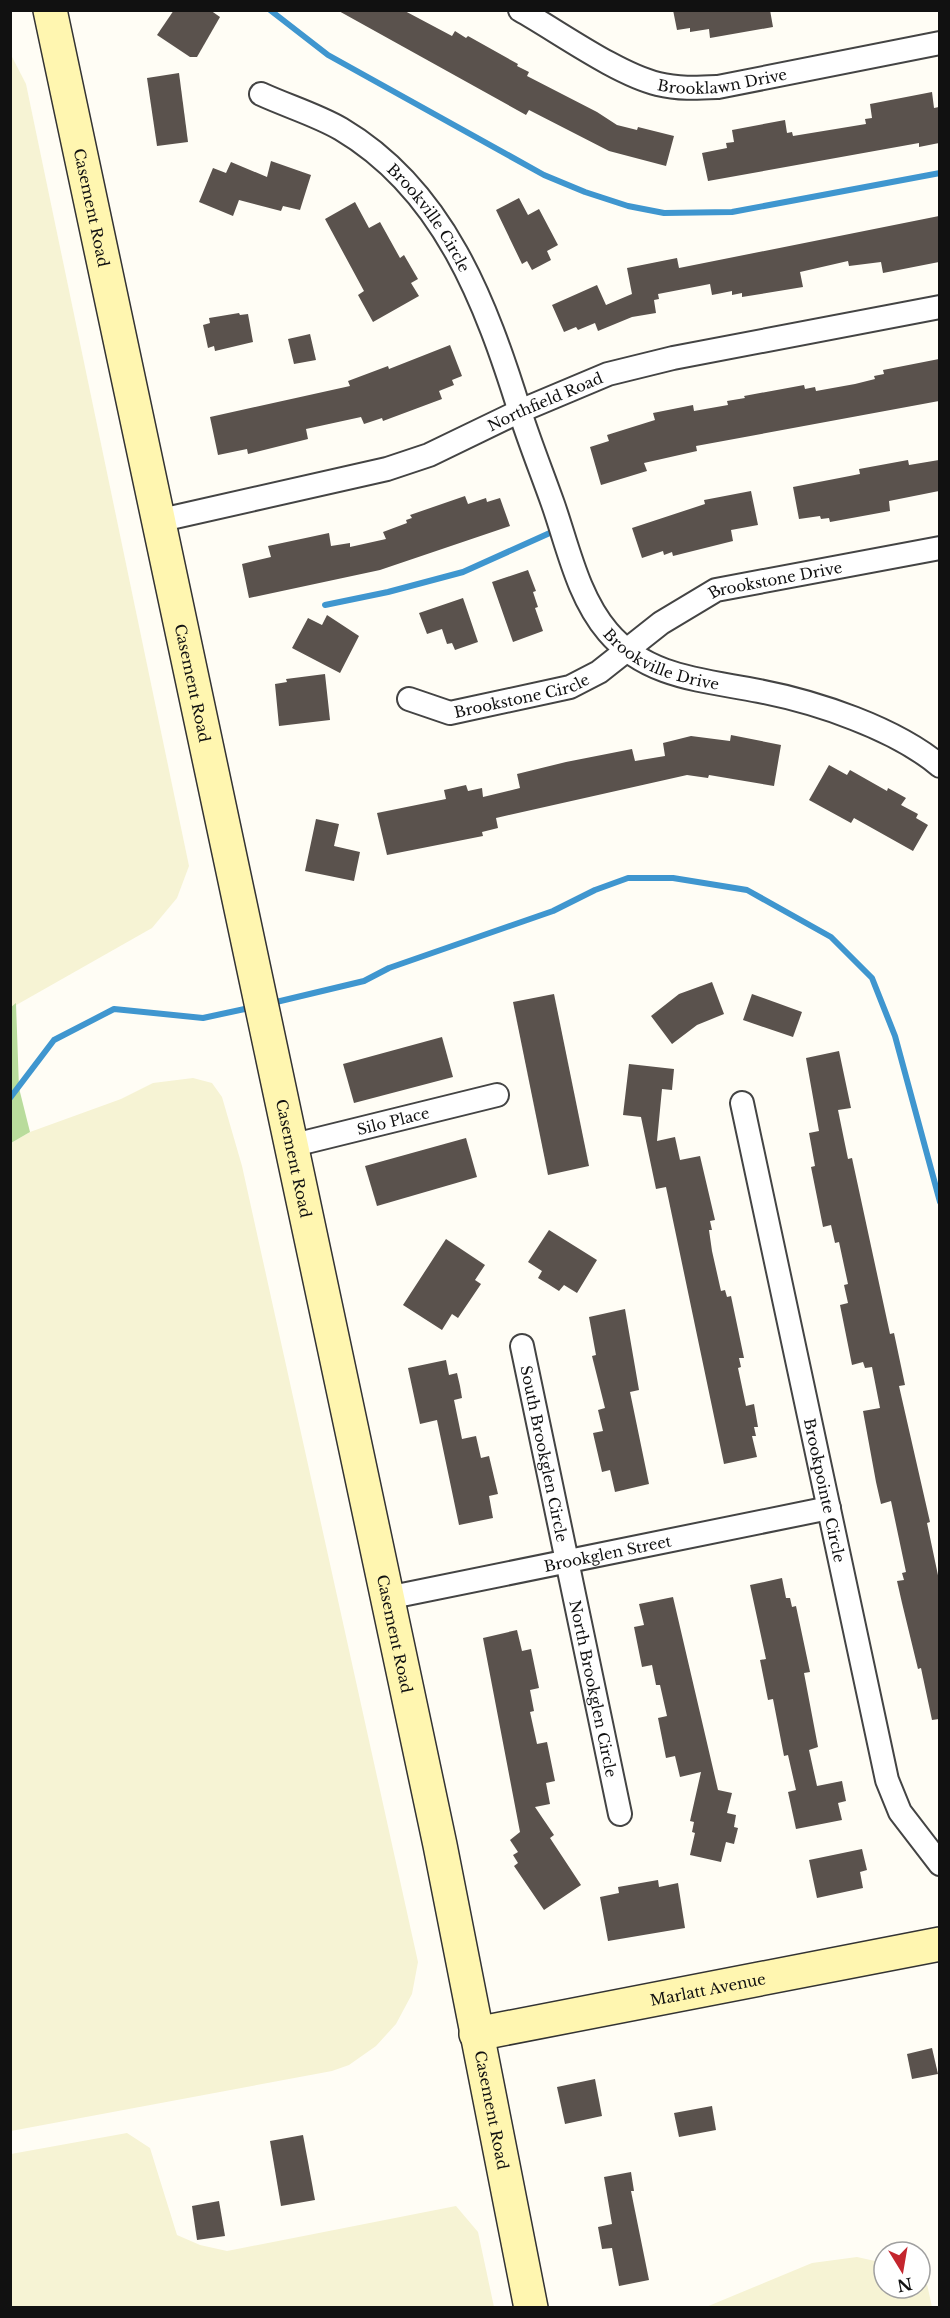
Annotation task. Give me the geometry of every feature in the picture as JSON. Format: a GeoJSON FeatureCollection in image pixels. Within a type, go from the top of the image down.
{"type":"FeatureCollection","features":[{"type":"Feature","properties":{"kind":"street","name":"Casement Road"},"geometry":{"type":"LineString","coordinates":[[50,10],[437,1834],[531,2307]]}},
{"type":"Feature","properties":{"kind":"street","name":"Brooklawn Drive"},"geometry":{"type":"LineString","coordinates":[[520,10],[636,76],[657,84],[686,88],[718,87],[939,43]]}},
{"type":"Feature","properties":{"kind":"street","name":"Brookville Circle"},"geometry":{"type":"LineString","coordinates":[[261,94],[348,134],[383,159],[425,203],[463,261],[504,360],[520,411]]}},
{"type":"Feature","properties":{"kind":"street","name":"Northfield Road"},"geometry":{"type":"LineString","coordinates":[[157,521],[387,469],[429,455],[520,411],[608,374],[673,358],[939,307]]}},
{"type":"Feature","properties":{"kind":"street","name":"Brookville Drive"},"geometry":{"type":"LineString","coordinates":[[520,411],[582,587],[607,632],[627,652],[649,665],[678,676],[812,704],[853,718],[889,735],[939,766]]}},
{"type":"Feature","properties":{"kind":"street","name":"Brookstone Drive"},"geometry":{"type":"LineString","coordinates":[[627,652],[661,623],[716,590],[939,548]]}},
{"type":"Feature","properties":{"kind":"street","name":"Brookstone Circle"},"geometry":{"type":"LineString","coordinates":[[409,699],[450,713],[531,696],[570,687],[627,652]]}},
{"type":"Feature","properties":{"kind":"street","name":"Silo Place"},"geometry":{"type":"LineString","coordinates":[[290,1146],[497,1095]]}},
{"type":"Feature","properties":{"kind":"street","name":"Brookpointe Circle"},"geometry":{"type":"LineString","coordinates":[[742,1103],[887,1780],[900,1812],[939,1864]]}},
{"type":"Feature","properties":{"kind":"street","name":"South Brookglen Circle"},"geometry":{"type":"LineString","coordinates":[[522,1346],[566,1562]]}},
{"type":"Feature","properties":{"kind":"street","name":"Brookglen Street"},"geometry":{"type":"LineString","coordinates":[[387,1598],[829,1508]]}},
{"type":"Feature","properties":{"kind":"street","name":"North Brookglen Circle"},"geometry":{"type":"LineString","coordinates":[[566,1562],[620,1814]]}},
{"type":"Feature","properties":{"kind":"street","name":"Marlatt Avenue"},"geometry":{"type":"LineString","coordinates":[[476,2034],[939,1944]]}},
{"type":"Feature","properties":{"kind":"shaded area"},"geometry":{"type":"Polygon","coordinates":[[[10,53],[26,84],[189,866],[177,898],[152,928],[11,1008],[10,53]]]}},
{"type":"Feature","properties":{"kind":"shaded area"},"geometry":{"type":"Polygon","coordinates":[[[193,1078],[212,1083],[222,1097],[242,1166],[418,1962],[412,1994],[396,2024],[376,2046],[349,2065],[332,2071],[11,2131],[11,1143],[30,1132],[121,1099],[153,1083],[193,1078]]]}},
{"type":"Feature","properties":{"kind":"shaded area"},"geometry":{"type":"Polygon","coordinates":[[[127,2133],[150,2148],[177,2235],[200,2245],[227,2251],[456,2206],[478,2232],[494,2307],[11,2307],[11,2154],[127,2133]]]}},
{"type":"Feature","properties":{"kind":"shaded area"},"geometry":{"type":"Polygon","coordinates":[[[857,2257],[872,2260],[872,2300],[930,2300],[932,2307],[706,2307],[812,2263],[857,2257]]]}},
{"type":"Feature","properties":{"kind":"green space"},"geometry":{"type":"Polygon","coordinates":[[[16,1003],[19,1088],[30,1132],[11,1143],[10,1008],[16,1003]]]}},
{"type":"Feature","properties":{"kind":"building"},"geometry":{"type":"Polygon","coordinates":[[[174,10],[210,10],[220,17],[197,57],[190,57],[157,35],[174,10]]]}},
{"type":"Feature","properties":{"kind":"building"},"geometry":{"type":"Polygon","coordinates":[[[337,10],[403,10],[452,36],[455,31],[466,38],[468,36],[518,64],[517,66],[529,72],[527,76],[597,112],[617,125],[637,130],[638,127],[674,136],[666,166],[609,151],[529,110],[526,115],[337,10]]]}},
{"type":"Feature","properties":{"kind":"building"},"geometry":{"type":"Polygon","coordinates":[[[673,10],[770,10],[773,27],[710,38],[709,29],[690,32],[690,28],[677,30],[673,10]]]}},
{"type":"Feature","properties":{"kind":"building"},"geometry":{"type":"Polygon","coordinates":[[[179,73],[188,142],[157,146],[147,78],[179,73]]]}},
{"type":"Feature","properties":{"kind":"building"},"geometry":{"type":"Polygon","coordinates":[[[932,92],[934,108],[939,107],[939,143],[919,147],[919,143],[708,181],[702,153],[727,148],[726,143],[734,142],[732,130],[785,120],[787,133],[792,132],[793,136],[866,124],[865,119],[872,118],[870,104],[932,92]]]}},
{"type":"Feature","properties":{"kind":"building"},"geometry":{"type":"Polygon","coordinates":[[[271,161],[311,175],[300,210],[283,206],[281,211],[239,200],[233,216],[199,202],[213,168],[226,173],[231,162],[267,177],[271,161]]]}},
{"type":"Feature","properties":{"kind":"building"},"geometry":{"type":"Polygon","coordinates":[[[519,198],[528,215],[539,209],[558,245],[547,251],[551,260],[532,270],[527,261],[522,264],[496,210],[519,198]]]}},
{"type":"Feature","properties":{"kind":"building"},"geometry":{"type":"Polygon","coordinates":[[[355,202],[369,228],[380,222],[400,258],[404,255],[418,279],[411,283],[419,296],[373,322],[358,295],[364,291],[325,219],[355,202]]]}},
{"type":"Feature","properties":{"kind":"building"},"geometry":{"type":"Polygon","coordinates":[[[939,216],[939,262],[883,273],[881,262],[849,266],[848,261],[800,272],[803,287],[742,297],[742,293],[732,295],[732,291],[712,295],[710,284],[658,294],[659,299],[654,300],[656,313],[632,317],[598,331],[595,323],[578,330],[576,327],[564,332],[552,305],[597,285],[606,305],[632,294],[627,268],[677,258],[679,268],[939,216]]]}},
{"type":"Feature","properties":{"kind":"building"},"geometry":{"type":"Polygon","coordinates":[[[239,313],[240,315],[248,314],[253,342],[215,351],[214,346],[208,348],[203,325],[210,323],[209,318],[239,313]]]}},
{"type":"Feature","properties":{"kind":"building"},"geometry":{"type":"Polygon","coordinates":[[[310,334],[316,360],[294,364],[288,339],[310,334]]]}},
{"type":"Feature","properties":{"kind":"building"},"geometry":{"type":"Polygon","coordinates":[[[450,345],[462,376],[452,380],[454,385],[439,391],[442,399],[383,421],[382,418],[364,424],[361,417],[306,429],[308,439],[248,454],[247,449],[218,455],[210,417],[350,386],[348,381],[388,366],[389,369],[450,345]]]}},
{"type":"Feature","properties":{"kind":"building"},"geometry":{"type":"Polygon","coordinates":[[[939,359],[939,401],[696,446],[697,451],[644,463],[647,471],[601,485],[590,447],[609,441],[607,435],[655,420],[653,413],[693,405],[694,411],[728,405],[727,401],[745,398],[744,396],[804,385],[805,389],[815,387],[816,391],[855,384],[875,379],[874,376],[884,374],[883,370],[939,359]]]}},
{"type":"Feature","properties":{"kind":"building"},"geometry":{"type":"Polygon","coordinates":[[[908,460],[909,465],[939,460],[939,491],[889,501],[890,511],[830,522],[829,518],[821,519],[820,516],[799,519],[793,487],[860,474],[859,469],[908,460]]]}},
{"type":"Feature","properties":{"kind":"building"},"geometry":{"type":"Polygon","coordinates":[[[751,491],[758,525],[731,530],[733,541],[673,556],[672,552],[664,555],[663,551],[642,558],[632,528],[705,504],[704,500],[751,491]]]}},
{"type":"Feature","properties":{"kind":"building"},"geometry":{"type":"Polygon","coordinates":[[[465,496],[468,504],[486,498],[487,502],[500,498],[510,526],[380,570],[249,598],[242,564],[271,557],[268,546],[329,533],[331,546],[350,543],[350,547],[386,539],[383,532],[407,523],[406,520],[412,518],[410,515],[465,496]]]}},
{"type":"Feature","properties":{"kind":"building"},"geometry":{"type":"Polygon","coordinates":[[[528,570],[536,591],[533,592],[538,607],[535,608],[543,631],[513,642],[492,582],[528,570]]]}},
{"type":"Feature","properties":{"kind":"building"},"geometry":{"type":"Polygon","coordinates":[[[463,598],[478,642],[455,650],[452,643],[447,644],[442,629],[427,634],[419,613],[463,598]]]}},
{"type":"Feature","properties":{"kind":"building"},"geometry":{"type":"Polygon","coordinates":[[[327,615],[359,636],[340,673],[292,648],[308,618],[322,625],[327,615]]]}},
{"type":"Feature","properties":{"kind":"building"},"geometry":{"type":"Polygon","coordinates":[[[325,674],[330,720],[279,726],[275,684],[287,682],[286,679],[325,674]]]}},
{"type":"Feature","properties":{"kind":"building"},"geometry":{"type":"Polygon","coordinates":[[[731,735],[781,745],[774,786],[709,775],[708,778],[687,775],[496,818],[498,828],[482,832],[483,836],[387,855],[377,813],[446,799],[444,790],[466,785],[468,791],[482,788],[483,797],[520,788],[517,774],[566,762],[632,749],[635,761],[665,756],[663,743],[691,736],[730,741],[731,735]]]}},
{"type":"Feature","properties":{"kind":"building"},"geometry":{"type":"Polygon","coordinates":[[[829,765],[847,775],[850,770],[887,791],[888,788],[906,798],[901,805],[918,814],[916,818],[928,825],[913,851],[854,818],[851,823],[809,800],[829,765]]]}},
{"type":"Feature","properties":{"kind":"building"},"geometry":{"type":"Polygon","coordinates":[[[316,819],[339,824],[334,846],[360,852],[354,881],[305,871],[316,819]]]}},
{"type":"Feature","properties":{"kind":"building"},"geometry":{"type":"Polygon","coordinates":[[[712,982],[724,1014],[697,1025],[672,1044],[651,1016],[679,994],[712,982]]]}},
{"type":"Feature","properties":{"kind":"building"},"geometry":{"type":"Polygon","coordinates":[[[554,994],[589,1166],[548,1175],[513,1002],[554,994]]]}},
{"type":"Feature","properties":{"kind":"building"},"geometry":{"type":"Polygon","coordinates":[[[752,994],[802,1012],[793,1037],[743,1020],[752,994]]]}},
{"type":"Feature","properties":{"kind":"building"},"geometry":{"type":"Polygon","coordinates":[[[442,1037],[453,1077],[354,1103],[343,1064],[442,1037]]]}},
{"type":"Feature","properties":{"kind":"building"},"geometry":{"type":"Polygon","coordinates":[[[839,1051],[851,1108],[838,1110],[848,1159],[852,1158],[890,1334],[894,1333],[905,1385],[899,1386],[930,1522],[927,1523],[939,1580],[939,1719],[932,1720],[921,1668],[918,1669],[897,1581],[904,1580],[902,1573],[906,1572],[891,1501],[881,1504],[876,1482],[863,1411],[880,1408],[872,1367],[865,1368],[863,1362],[852,1365],[840,1305],[848,1303],[844,1285],[848,1284],[839,1242],[835,1243],[831,1225],[823,1227],[811,1167],[815,1166],[809,1133],[819,1131],[806,1058],[839,1051]]]}},
{"type":"Feature","properties":{"kind":"building"},"geometry":{"type":"Polygon","coordinates":[[[629,1064],[674,1069],[672,1090],[662,1089],[657,1141],[675,1137],[680,1160],[700,1156],[715,1220],[710,1221],[712,1230],[709,1230],[712,1251],[721,1291],[725,1290],[727,1297],[731,1296],[744,1358],[739,1358],[741,1367],[738,1368],[746,1406],[754,1404],[758,1427],[754,1427],[756,1436],[752,1436],[757,1457],[724,1464],[666,1187],[656,1189],[641,1117],[623,1115],[629,1064]]]}},
{"type":"Feature","properties":{"kind":"building"},"geometry":{"type":"Polygon","coordinates":[[[466,1138],[477,1177],[377,1206],[365,1166],[466,1138]]]}},
{"type":"Feature","properties":{"kind":"building"},"geometry":{"type":"Polygon","coordinates":[[[549,1230],[597,1260],[577,1293],[564,1285],[559,1291],[538,1278],[542,1271],[528,1262],[549,1230]]]}},
{"type":"Feature","properties":{"kind":"building"},"geometry":{"type":"Polygon","coordinates":[[[446,1239],[485,1265],[475,1280],[481,1284],[458,1318],[452,1314],[442,1330],[403,1305],[446,1239]]]}},
{"type":"Feature","properties":{"kind":"building"},"geometry":{"type":"Polygon","coordinates":[[[625,1309],[639,1390],[630,1392],[649,1484],[615,1492],[610,1470],[602,1472],[593,1433],[603,1431],[598,1410],[605,1408],[592,1356],[596,1355],[589,1317],[625,1309]]]}},
{"type":"Feature","properties":{"kind":"building"},"geometry":{"type":"Polygon","coordinates":[[[446,1360],[449,1375],[457,1373],[460,1386],[462,1398],[454,1400],[462,1439],[476,1436],[481,1458],[489,1456],[498,1494],[489,1496],[493,1518],[459,1525],[437,1420],[420,1424],[408,1368],[446,1360]]]}},
{"type":"Feature","properties":{"kind":"building"},"geometry":{"type":"Polygon","coordinates":[[[782,1578],[786,1598],[790,1598],[792,1607],[796,1606],[810,1672],[804,1673],[818,1747],[809,1750],[817,1786],[842,1781],[846,1801],[838,1803],[842,1820],[796,1829],[788,1792],[796,1790],[788,1755],[784,1756],[773,1699],[768,1700],[760,1660],[766,1659],[750,1585],[782,1578]]]}},
{"type":"Feature","properties":{"kind":"building"},"geometry":{"type":"Polygon","coordinates":[[[673,1597],[718,1790],[732,1793],[727,1813],[736,1815],[734,1827],[738,1828],[734,1844],[726,1842],[721,1862],[690,1855],[695,1833],[692,1832],[694,1822],[690,1821],[701,1772],[680,1777],[675,1756],[666,1758],[658,1718],[667,1716],[660,1685],[656,1685],[652,1665],[642,1667],[634,1627],[644,1625],[639,1604],[673,1597]]]}},
{"type":"Feature","properties":{"kind":"building"},"geometry":{"type":"Polygon","coordinates":[[[517,1630],[522,1651],[531,1649],[539,1688],[530,1690],[534,1711],[530,1712],[537,1744],[547,1742],[555,1781],[546,1783],[550,1804],[535,1807],[554,1835],[550,1838],[581,1885],[544,1910],[514,1866],[518,1863],[513,1855],[518,1852],[510,1840],[520,1832],[483,1638],[517,1630]]]}},
{"type":"Feature","properties":{"kind":"building"},"geometry":{"type":"Polygon","coordinates":[[[862,1849],[867,1870],[860,1872],[863,1888],[817,1898],[809,1860],[862,1849]]]}},
{"type":"Feature","properties":{"kind":"building"},"geometry":{"type":"Polygon","coordinates":[[[658,1880],[659,1887],[678,1883],[685,1928],[608,1941],[600,1897],[619,1893],[618,1887],[658,1880]]]}},
{"type":"Feature","properties":{"kind":"building"},"geometry":{"type":"Polygon","coordinates":[[[932,2048],[938,2074],[912,2079],[907,2054],[932,2048]]]}},
{"type":"Feature","properties":{"kind":"building"},"geometry":{"type":"Polygon","coordinates":[[[595,2079],[602,2116],[565,2124],[557,2087],[595,2079]]]}},
{"type":"Feature","properties":{"kind":"building"},"geometry":{"type":"Polygon","coordinates":[[[712,2106],[716,2130],[679,2137],[674,2113],[712,2106]]]}},
{"type":"Feature","properties":{"kind":"building"},"geometry":{"type":"Polygon","coordinates":[[[303,2135],[315,2200],[281,2206],[270,2141],[303,2135]]]}},
{"type":"Feature","properties":{"kind":"building"},"geometry":{"type":"Polygon","coordinates":[[[631,2172],[634,2191],[631,2191],[649,2280],[619,2286],[612,2248],[602,2249],[598,2227],[612,2224],[604,2177],[631,2172]]]}},
{"type":"Feature","properties":{"kind":"building"},"geometry":{"type":"Polygon","coordinates":[[[219,2201],[225,2236],[197,2240],[192,2206],[219,2201]]]}},
{"type":"Feature","properties":{"kind":"waterway"},"geometry":{"type":"LineString","coordinates":[[270,10],[328,55],[544,175],[628,206],[664,213],[732,212],[940,173]]}},
{"type":"Feature","properties":{"kind":"waterway"},"geometry":{"type":"LineString","coordinates":[[325,605],[388,592],[463,572],[552,532]]}},
{"type":"Feature","properties":{"kind":"waterway"},"geometry":{"type":"LineString","coordinates":[[272,1003],[364,981],[389,968],[553,911],[595,890],[628,878],[673,878],[747,890],[831,937],[872,978],[895,1036],[940,1202]]}},
{"type":"Feature","properties":{"kind":"waterway"},"geometry":{"type":"LineString","coordinates":[[10,1098],[54,1040],[114,1009],[203,1018],[254,1007]]}}]}
